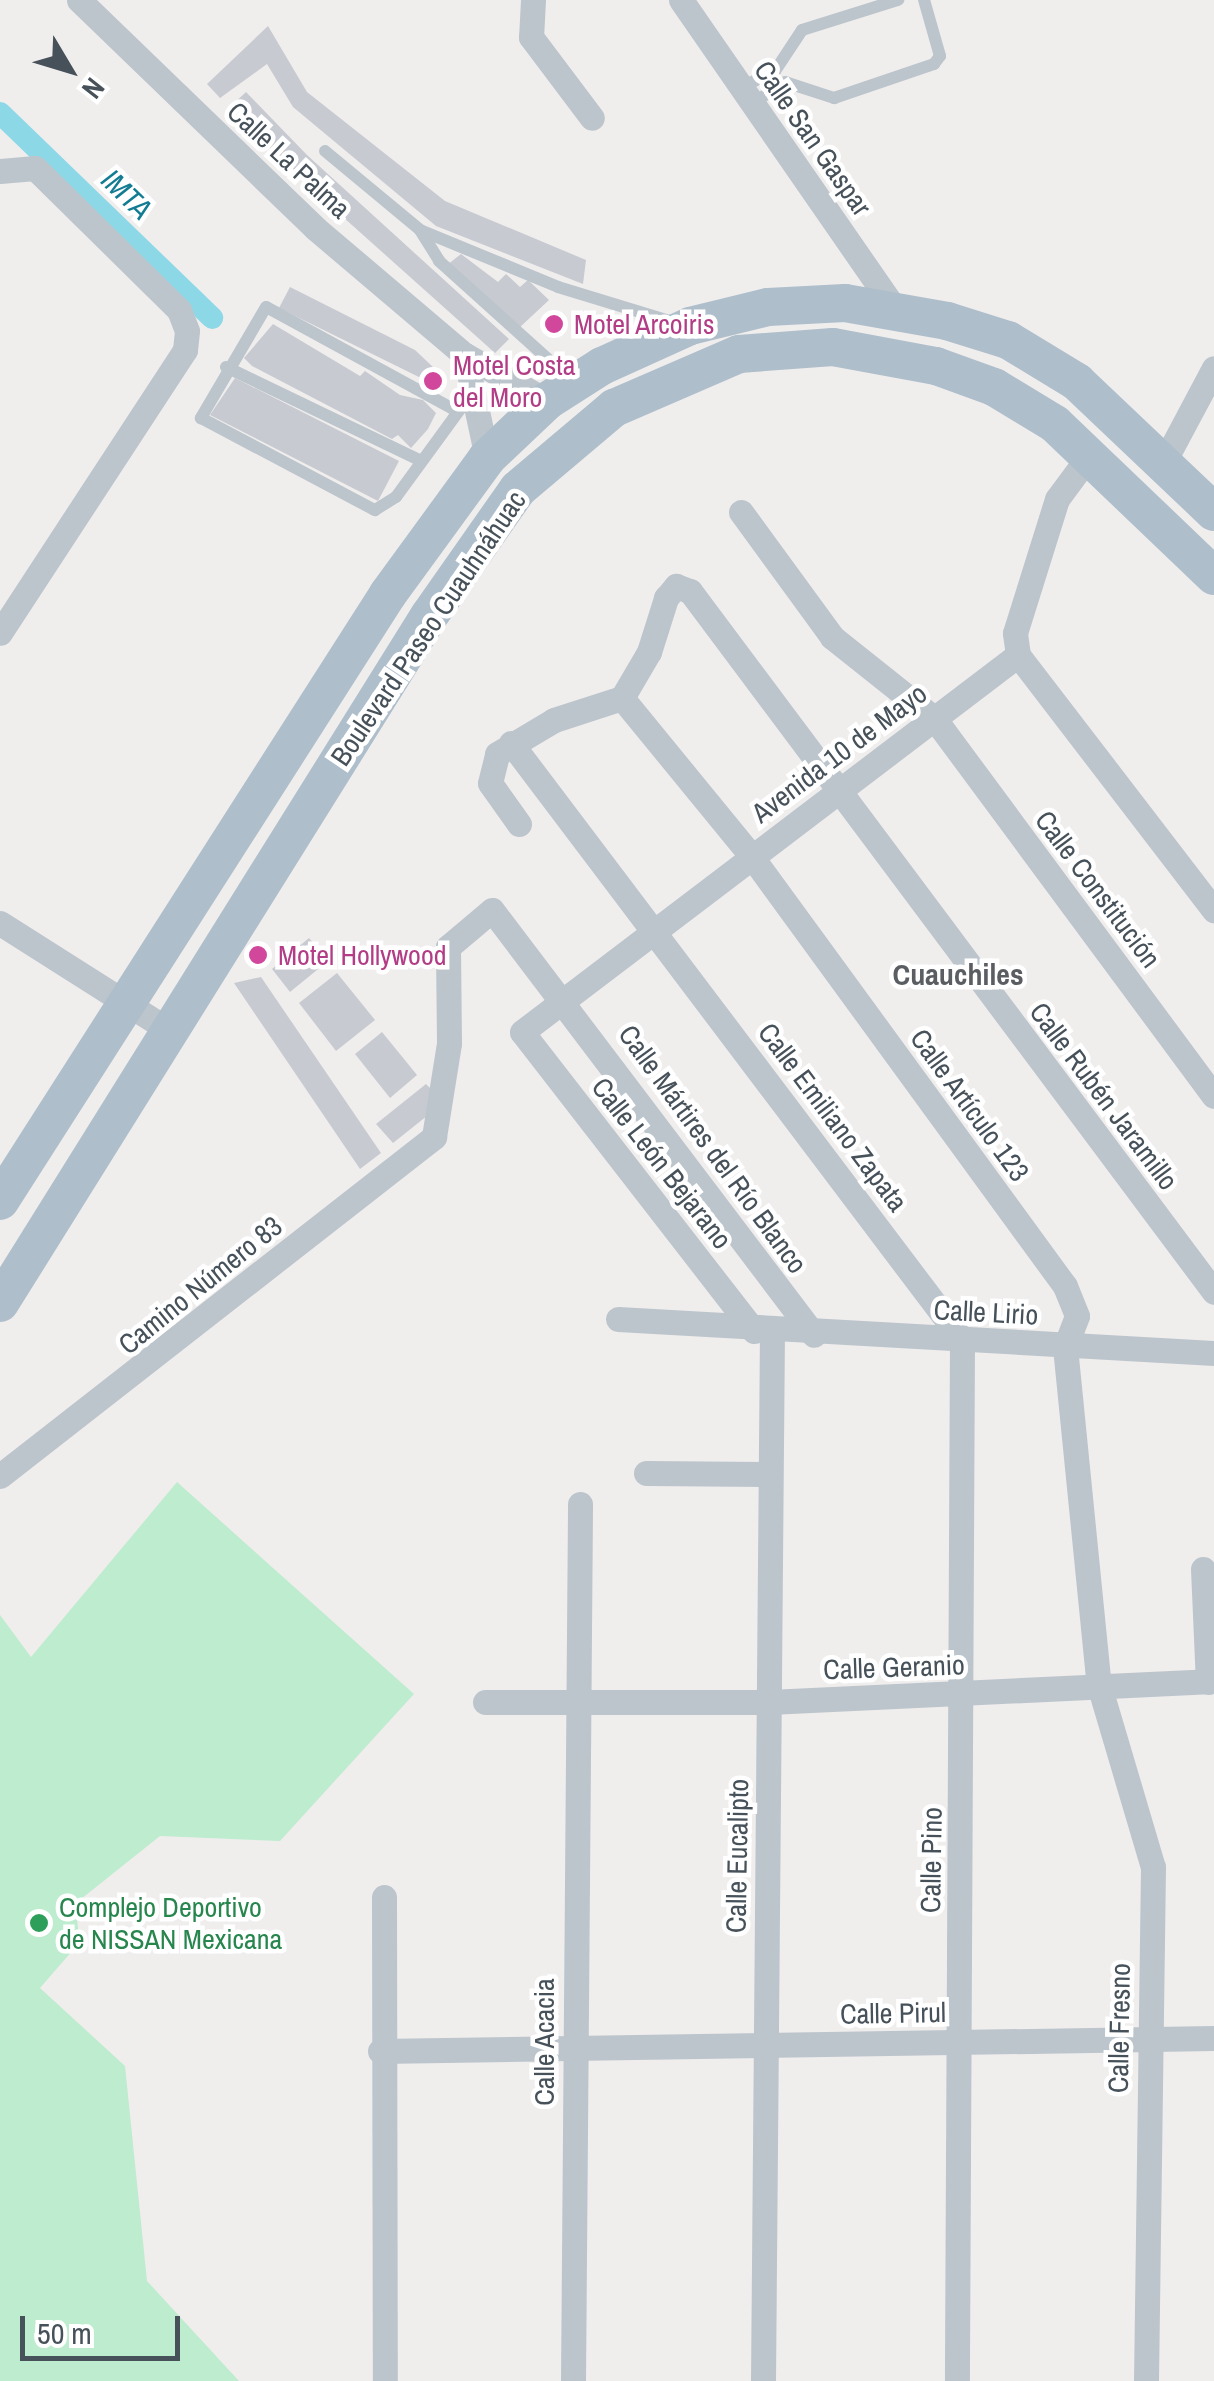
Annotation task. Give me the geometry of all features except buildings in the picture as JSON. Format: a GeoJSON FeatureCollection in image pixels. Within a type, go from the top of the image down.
{"type":"FeatureCollection","features":[{"type":"Feature","properties":{"kind":"main road","name":"Boulevard Paseo Cuauhnáhuac"},"geometry":{"type":"LineString","coordinates":[[0,1200],[388,594],[487,458],[561,392],[690,326],[804,304],[895,309],[1008,340],[1077,382],[1166,460],[1214,512]]}},
{"type":"Feature","properties":{"kind":"main road","name":"Boulevard Paseo Cuauhnáhuac"},"geometry":{"type":"LineString","coordinates":[[0,1303],[429,616],[518,488],[614,408],[739,354],[833,347],[936,366],[994,387],[1091,453],[1214,576]]}},
{"type":"Feature","properties":{"kind":"street","name":"Calle La Palma"},"geometry":{"type":"LineString","coordinates":[[79,0],[315,228],[466,355],[492,370],[561,392]]}},
{"type":"Feature","properties":{"kind":"street"},"geometry":{"type":"LineString","coordinates":[[533,0],[531,37],[592,118]]}},
{"type":"Feature","properties":{"kind":"street","name":"Calle San Gaspar"},"geometry":{"type":"LineString","coordinates":[[682,0],[895,309]]}},
{"type":"Feature","properties":{"kind":"street"},"geometry":{"type":"LineString","coordinates":[[0,172],[35,168],[183,321],[185,350],[3,624]]}},
{"type":"Feature","properties":{"kind":"street"},"geometry":{"type":"LineString","coordinates":[[466,355],[464,400],[487,458]]}},
{"type":"Feature","properties":{"kind":"street"},"geometry":{"type":"LineString","coordinates":[[1166,460],[1214,368]]}},
{"type":"Feature","properties":{"kind":"street"},"geometry":{"type":"LineString","coordinates":[[1091,453],[1057,498],[1015,633],[1018,655],[1214,910]]}},
{"type":"Feature","properties":{"kind":"street","name":"Calle Constitución"},"geometry":{"type":"LineString","coordinates":[[741,512],[832,637],[934,718],[1214,1096]]}},
{"type":"Feature","properties":{"kind":"street","name":"Calle Rubén Jaramillo"},"geometry":{"type":"LineString","coordinates":[[622,698],[676,586],[690,591],[1214,1292]]}},
{"type":"Feature","properties":{"kind":"street","name":"Avenida 10 de Mayo"},"geometry":{"type":"LineString","coordinates":[[522,1032],[1018,655]]}},
{"type":"Feature","properties":{"kind":"street"},"geometry":{"type":"LineString","coordinates":[[519,824],[490,783],[498,754],[511,743],[622,698]]}},
{"type":"Feature","properties":{"kind":"street","name":"Calle Artículo 123"},"geometry":{"type":"LineString","coordinates":[[622,698],[752,857],[1065,1286],[1077,1316],[1065,1347],[1098,1685]]}},
{"type":"Feature","properties":{"kind":"street","name":"Calle Emiliano Zapata"},"geometry":{"type":"LineString","coordinates":[[511,743],[962,1340]]}},
{"type":"Feature","properties":{"kind":"street","name":"Calle Mártires del Río Blanco"},"geometry":{"type":"LineString","coordinates":[[434,1137],[449,1043],[448,947],[492,910],[565,998],[814,1335]]}},
{"type":"Feature","properties":{"kind":"street"},"geometry":{"type":"LineString","coordinates":[[0,923],[172,1032]]}},
{"type":"Feature","properties":{"kind":"street","name":"Calle León Bejarano"},"geometry":{"type":"LineString","coordinates":[[522,1032],[763,1332]]}},
{"type":"Feature","properties":{"kind":"street","name":"Camino Número 83"},"geometry":{"type":"LineString","coordinates":[[0,1476],[434,1137]]}},
{"type":"Feature","properties":{"kind":"street","name":"Calle Lirio"},"geometry":{"type":"LineString","coordinates":[[618,1318],[814,1335],[1214,1353]]}},
{"type":"Feature","properties":{"kind":"street","name":"Calle Eucalipto"},"geometry":{"type":"LineString","coordinates":[[763,1332],[770,1474],[763,2381]]}},
{"type":"Feature","properties":{"kind":"street","name":"Calle Pino"},"geometry":{"type":"LineString","coordinates":[[956,2381],[963,1695],[962,1340]]}},
{"type":"Feature","properties":{"kind":"street"},"geometry":{"type":"LineString","coordinates":[[646,1474],[770,1474]]}},
{"type":"Feature","properties":{"kind":"street","name":"Calle Acacia"},"geometry":{"type":"LineString","coordinates":[[573,2381],[580,1504]]}},
{"type":"Feature","properties":{"kind":"street"},"geometry":{"type":"LineString","coordinates":[[1202,1568],[1211,1682]]}},
{"type":"Feature","properties":{"kind":"street","name":"Calle Geranio"},"geometry":{"type":"LineString","coordinates":[[485,1702],[769,1702],[1211,1682]]}},
{"type":"Feature","properties":{"kind":"street","name":"Calle Fresno"},"geometry":{"type":"LineString","coordinates":[[1098,1685],[1152,1867],[1146,2381]]}},
{"type":"Feature","properties":{"kind":"street"},"geometry":{"type":"LineString","coordinates":[[384,1898],[380,2051],[384,2381]]}},
{"type":"Feature","properties":{"kind":"street","name":"Calle Pirul"},"geometry":{"type":"LineString","coordinates":[[380,2051],[1214,2038]]}},
{"type":"Feature","properties":{"kind":"lane"},"geometry":{"type":"LineString","coordinates":[[747,95],[775,72],[802,30],[898,0]]}},
{"type":"Feature","properties":{"kind":"lane"},"geometry":{"type":"LineString","coordinates":[[747,95],[784,82],[834,98],[934,64],[940,56],[924,0]]}},
{"type":"Feature","properties":{"kind":"lane"},"geometry":{"type":"LineString","coordinates":[[325,152],[420,230],[451,273],[561,392]]}},
{"type":"Feature","properties":{"kind":"lane"},"geometry":{"type":"LineString","coordinates":[[420,230],[610,306],[690,326]]}},
{"type":"Feature","properties":{"kind":"lane"},"geometry":{"type":"LineString","coordinates":[[464,400],[266,307],[202,408],[209,427],[376,510],[387,508],[464,400],[492,370]]}},
{"type":"Feature","properties":{"kind":"lane"},"geometry":{"type":"LineString","coordinates":[[226,367],[421,460]]}},
{"type":"Feature","properties":{"kind":"green space","name":"Complejo Deportivo de NISSAN Mexicana"},"geometry":{"type":"Polygon","coordinates":[[[177,1482],[414,1694],[280,1841],[160,1836],[76,1903],[79,1943],[40,1988],[125,2066],[147,2281],[239,2381],[0,2381],[0,1615],[31,1657],[177,1482]]]}},
{"type":"Feature","properties":{"kind":"waterway","name":"IMTA"},"geometry":{"type":"LineString","coordinates":[[0,113],[212,318]]}},
{"type":"Feature","properties":{"kind":"place","name":"Motel Arcoiris"},"geometry":{"type":"Point","coordinates":[554,324]}},
{"type":"Feature","properties":{"kind":"place","name":"Motel Costa del Moro"},"geometry":{"type":"Point","coordinates":[433,381]}},
{"type":"Feature","properties":{"kind":"place","name":"Motel Hollywood"},"geometry":{"type":"Point","coordinates":[258,955]}},
{"type":"Feature","properties":{"kind":"place","name":"Complejo Deportivo de NISSAN Mexicana"},"geometry":{"type":"Point","coordinates":[39,1923]}},
{"type":"Feature","properties":{"kind":"district","name":"Cuauchiles"},"geometry":{"type":"Point","coordinates":[958,974]}}]}
